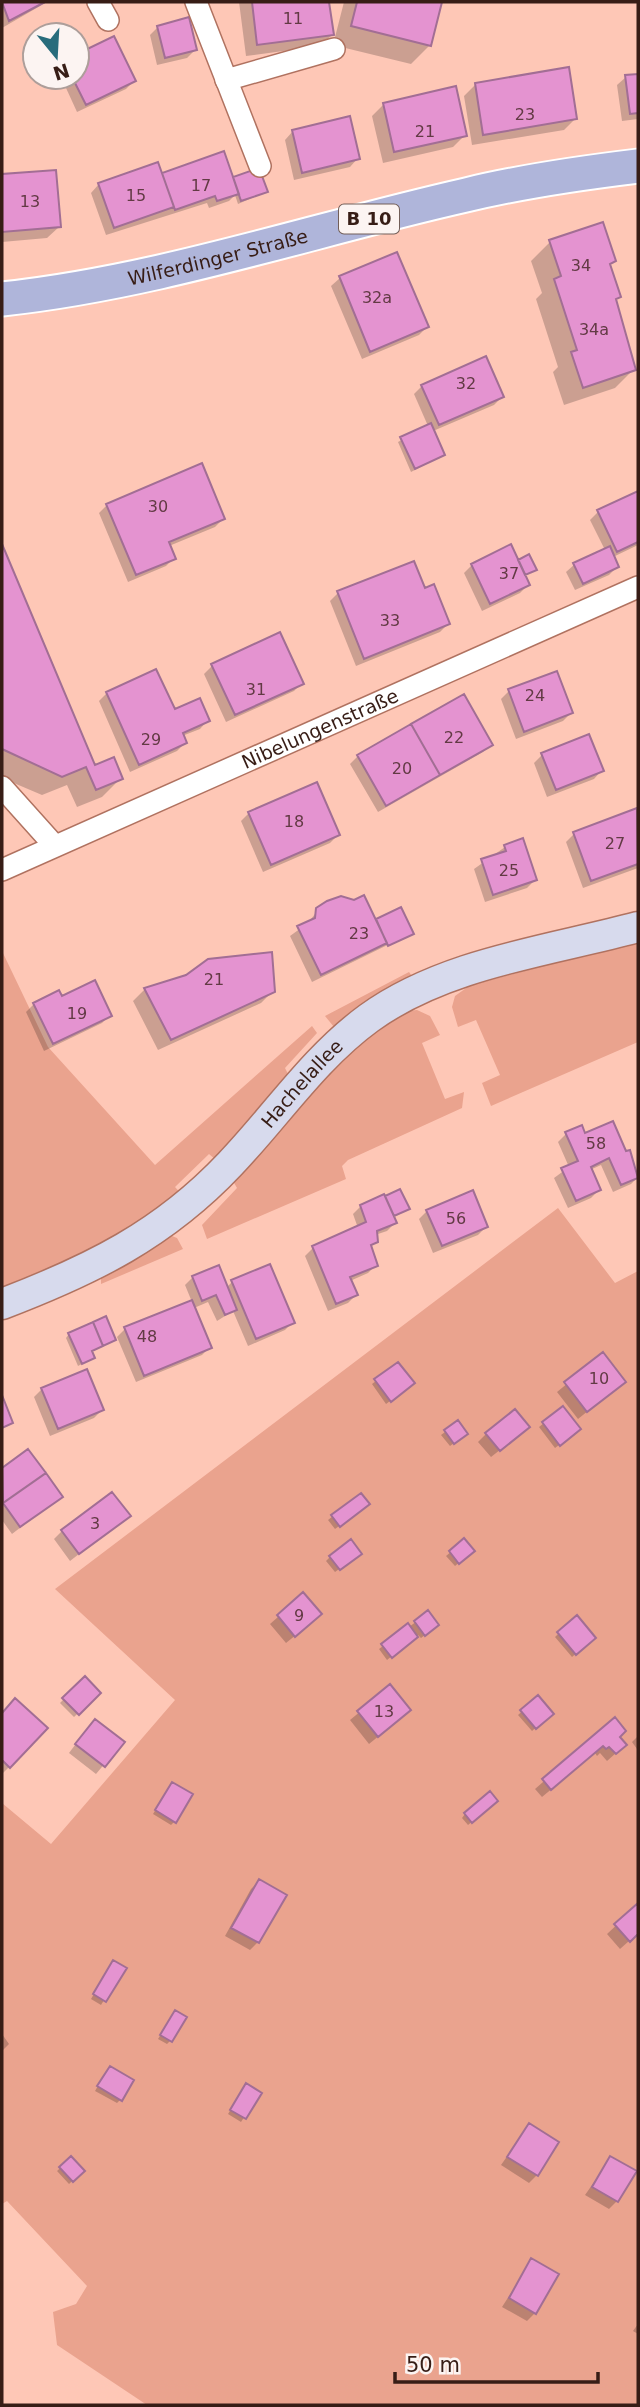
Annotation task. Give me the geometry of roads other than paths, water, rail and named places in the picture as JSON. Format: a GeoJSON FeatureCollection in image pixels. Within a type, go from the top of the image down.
{"type":"FeatureCollection","features":[{"type":"Feature","properties":{"kind":"main road","name":"Wilferdinger Straße"},"geometry":{"type":"LineString","coordinates":[[2,299],[103,285],[169,271],[512,185],[638,166]]}},
{"type":"Feature","properties":{"kind":"street"},"geometry":{"type":"LineString","coordinates":[[196,2],[260,166]]}},
{"type":"Feature","properties":{"kind":"street"},"geometry":{"type":"LineString","coordinates":[[226,80],[334,49]]}},
{"type":"Feature","properties":{"kind":"street","name":"Nibelungenstraße"},"geometry":{"type":"LineString","coordinates":[[2,870],[638,587]]}},
{"type":"Feature","properties":{"kind":"street"},"geometry":{"type":"LineString","coordinates":[[2,787],[54,845]]}},
{"type":"Feature","properties":{"kind":"street","name":"Hachelallee"},"geometry":{"type":"LineString","coordinates":[[2,1304],[86,1271],[151,1234],[179,1213],[230,1164],[320,1061],[349,1034],[389,1005],[412,992],[462,973],[638,927]]}}]}
